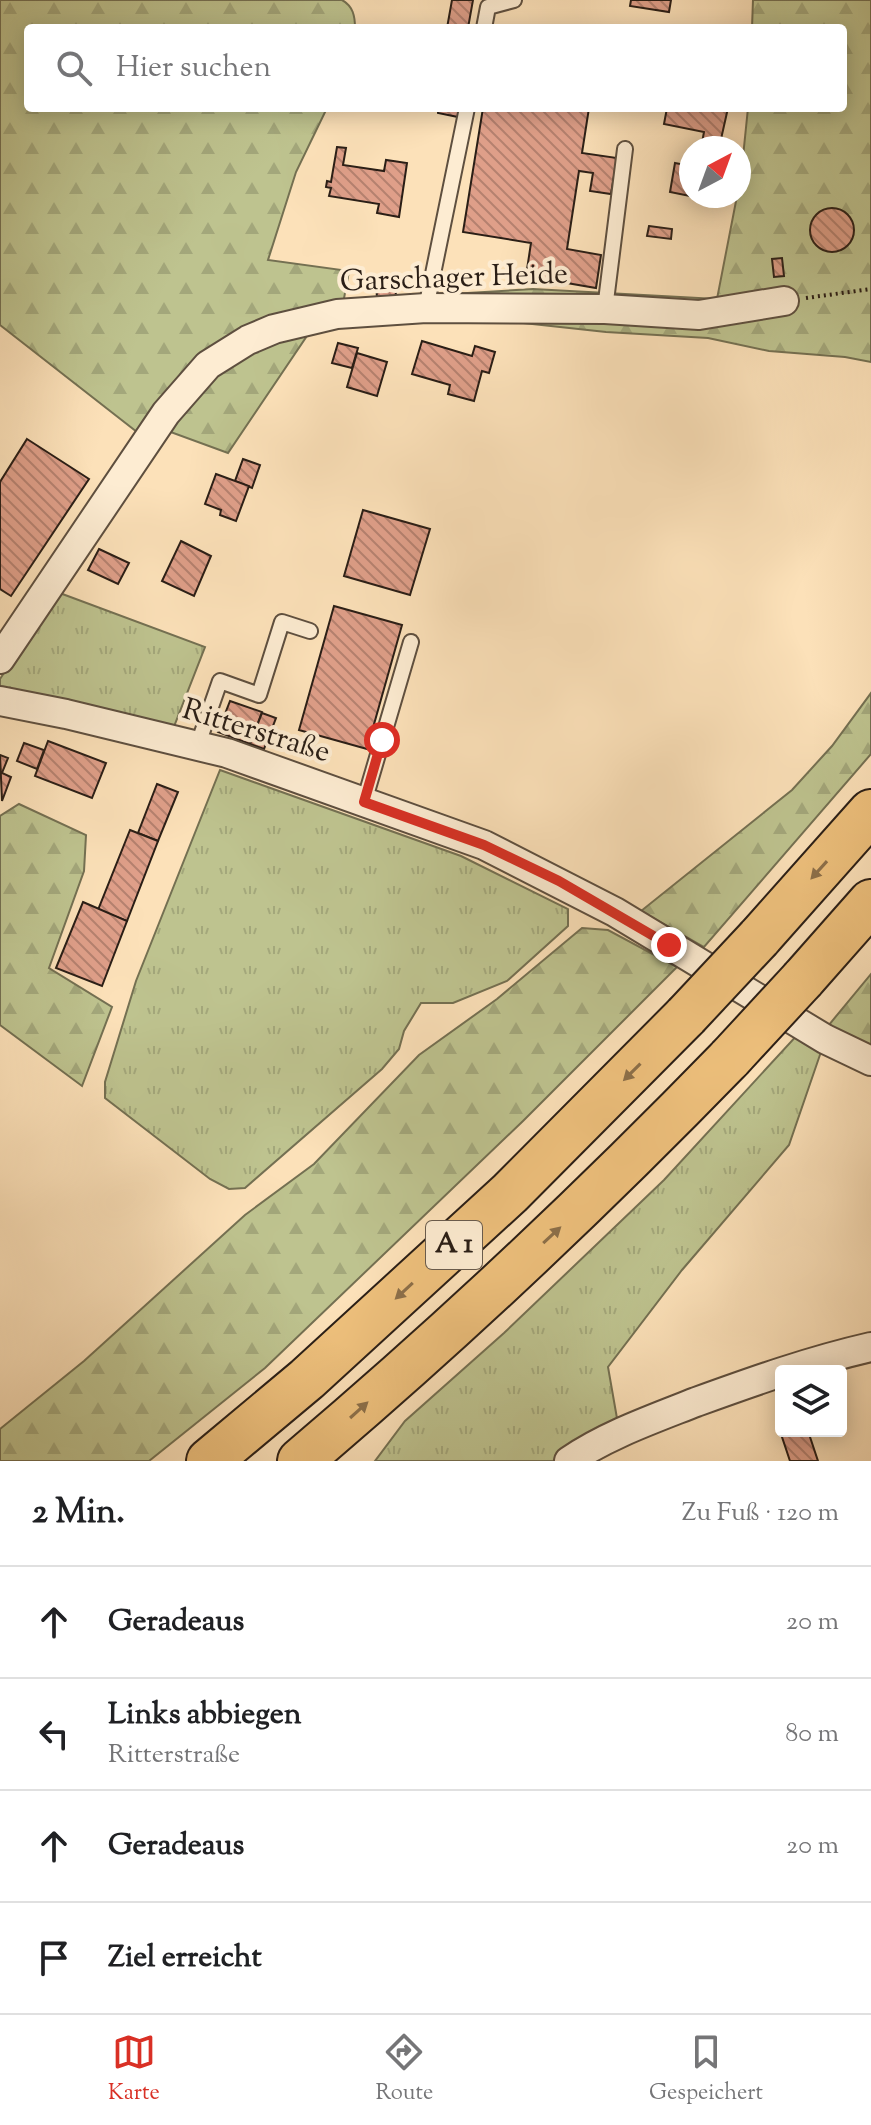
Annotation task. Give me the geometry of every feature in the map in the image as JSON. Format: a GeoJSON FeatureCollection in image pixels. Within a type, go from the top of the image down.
{"type":"FeatureCollection","features":[{"type":"Feature","properties":{"kind":"highway","name":"A 1"},"geometry":{"type":"LineString","coordinates":[[209,1461],[307,1379],[510,1193],[686,1016],[871,812]]}},
{"type":"Feature","properties":{"kind":"highway","name":"A 1"},"geometry":{"type":"LineString","coordinates":[[300,1461],[551,1236],[730,1058],[871,902]]}},
{"type":"Feature","properties":{"kind":"street","name":"Garschager Heide"},"geometry":{"type":"LineString","coordinates":[[0,659],[166,413],[208,365],[248,340],[305,320],[337,314],[426,308],[605,309],[699,315],[784,301]]}},
{"type":"Feature","properties":{"kind":"street","name":"Ritterstraße"},"geometry":{"type":"LineString","coordinates":[[0,701],[227,753],[484,845],[615,912],[825,1039],[871,1061]]}},
{"type":"Feature","properties":{"kind":"street"},"geometry":{"type":"LineString","coordinates":[[569,1461],[602,1442],[663,1415],[775,1372],[871,1347]]}},
{"type":"Feature","properties":{"kind":"lane"},"geometry":{"type":"LineString","coordinates":[[485,24],[488,7],[514,0]]}},
{"type":"Feature","properties":{"kind":"lane"},"geometry":{"type":"LineString","coordinates":[[426,308],[466,112]]}},
{"type":"Feature","properties":{"kind":"lane"},"geometry":{"type":"LineString","coordinates":[[605,309],[625,149]]}},
{"type":"Feature","properties":{"kind":"lane"},"geometry":{"type":"LineString","coordinates":[[197,747],[220,681],[259,695],[282,622],[310,631]]}},
{"type":"Feature","properties":{"kind":"lane"},"geometry":{"type":"LineString","coordinates":[[364,802],[411,642]]}},
{"type":"Feature","properties":{"kind":"path"},"geometry":{"type":"LineString","coordinates":[[784,301],[871,289]]}},
{"type":"Feature","properties":{"kind":"green space"},"geometry":{"type":"Polygon","coordinates":[[[0,0],[346,2],[354,15],[355,24],[24,24],[24,112],[325,112],[296,172],[268,260],[349,271],[343,304],[311,330],[228,453],[168,431],[137,432],[0,325],[0,0]]]}},
{"type":"Feature","properties":{"kind":"green space"},"geometry":{"type":"Polygon","coordinates":[[[753,0],[871,0],[871,362],[769,351],[708,338],[606,332],[514,322],[434,303],[451,294],[533,289],[717,299],[735,208],[751,208],[751,136],[745,136],[748,112],[847,112],[847,24],[752,24],[753,0]]]}},
{"type":"Feature","properties":{"kind":"green space"},"geometry":{"type":"Polygon","coordinates":[[[57,592],[205,647],[173,729],[5,691],[0,687],[0,679],[57,592]]]}},
{"type":"Feature","properties":{"kind":"green space"},"geometry":{"type":"Polygon","coordinates":[[[871,693],[871,754],[704,947],[641,911],[792,790],[832,746],[871,693]]]}},
{"type":"Feature","properties":{"kind":"green space"},"geometry":{"type":"Polygon","coordinates":[[[220,770],[461,856],[568,909],[568,926],[507,981],[453,1003],[421,1003],[404,1031],[399,1049],[382,1069],[245,1188],[229,1189],[210,1179],[105,1098],[105,1082],[136,981],[220,770]]]}},
{"type":"Feature","properties":{"kind":"green space"},"geometry":{"type":"Polygon","coordinates":[[[19,804],[86,835],[84,871],[49,968],[112,1007],[82,1086],[0,1025],[0,816],[19,804]]]}},
{"type":"Feature","properties":{"kind":"green space"},"geometry":{"type":"Polygon","coordinates":[[[582,928],[608,930],[677,967],[523,1121],[265,1368],[149,1461],[0,1461],[0,1429],[84,1361],[245,1215],[314,1164],[419,1055],[497,999],[582,928]]]}},
{"type":"Feature","properties":{"kind":"green space"},"geometry":{"type":"Polygon","coordinates":[[[871,974],[871,1045],[828,1026],[871,974]]]}},
{"type":"Feature","properties":{"kind":"green space"},"geometry":{"type":"Polygon","coordinates":[[[799,1033],[822,1049],[789,1145],[682,1270],[608,1367],[618,1424],[562,1453],[553,1461],[375,1461],[405,1421],[504,1333],[664,1180],[799,1033]]]}},
{"type":"Feature","properties":{"kind":"building"},"geometry":{"type":"Polygon","coordinates":[[[452,0],[473,0],[469,24],[448,24],[452,0]]]}},
{"type":"Feature","properties":{"kind":"building"},"geometry":{"type":"Polygon","coordinates":[[[631,0],[671,0],[669,12],[630,6],[631,0]]]}},
{"type":"Feature","properties":{"kind":"building"},"geometry":{"type":"Polygon","coordinates":[[[438,112],[459,112],[458,117],[438,112]]]}},
{"type":"Feature","properties":{"kind":"building"},"geometry":{"type":"Polygon","coordinates":[[[482,112],[588,112],[582,153],[617,158],[611,194],[590,191],[593,173],[579,171],[567,249],[601,255],[596,288],[526,276],[531,243],[463,232],[482,112]]]}},
{"type":"Feature","properties":{"kind":"building"},"geometry":{"type":"Polygon","coordinates":[[[666,112],[727,112],[722,136],[703,136],[704,132],[664,124],[666,112]]]}},
{"type":"Feature","properties":{"kind":"building"},"geometry":{"type":"Polygon","coordinates":[[[337,147],[346,148],[343,165],[384,171],[386,160],[407,163],[399,217],[377,213],[379,204],[329,196],[331,188],[326,187],[327,181],[331,182],[337,147]]]}},
{"type":"Feature","properties":{"kind":"building"},"geometry":{"type":"Polygon","coordinates":[[[675,163],[679,164],[679,194],[670,192],[675,163]]]}},
{"type":"Feature","properties":{"kind":"building"},"geometry":{"type":"Polygon","coordinates":[[[832,208],[848,214],[854,230],[848,246],[832,252],[816,246],[810,230],[816,214],[832,208]]]}},
{"type":"Feature","properties":{"kind":"building"},"geometry":{"type":"Polygon","coordinates":[[[649,226],[672,229],[671,239],[647,236],[649,226]]]}},
{"type":"Feature","properties":{"kind":"building"},"geometry":{"type":"Polygon","coordinates":[[[782,258],[784,276],[774,277],[772,259],[782,258]]]}},
{"type":"Feature","properties":{"kind":"building"},"geometry":{"type":"Polygon","coordinates":[[[395,278],[396,298],[377,299],[376,279],[395,278]]]}},
{"type":"Feature","properties":{"kind":"building"},"geometry":{"type":"Polygon","coordinates":[[[422,341],[472,356],[475,346],[495,352],[489,373],[482,371],[474,401],[448,394],[450,385],[412,374],[422,341]]]}},
{"type":"Feature","properties":{"kind":"building"},"geometry":{"type":"Polygon","coordinates":[[[338,343],[358,348],[352,368],[332,363],[338,343]]]}},
{"type":"Feature","properties":{"kind":"building"},"geometry":{"type":"Polygon","coordinates":[[[357,353],[387,362],[377,396],[347,387],[357,353]]]}},
{"type":"Feature","properties":{"kind":"building"},"geometry":{"type":"Polygon","coordinates":[[[27,439],[89,479],[11,596],[0,589],[0,482],[27,439]]]}},
{"type":"Feature","properties":{"kind":"building"},"geometry":{"type":"Polygon","coordinates":[[[243,459],[260,465],[252,488],[235,481],[243,459]]]}},
{"type":"Feature","properties":{"kind":"building"},"geometry":{"type":"Polygon","coordinates":[[[216,474],[249,486],[236,521],[220,515],[221,510],[205,504],[216,474]]]}},
{"type":"Feature","properties":{"kind":"building"},"geometry":{"type":"Polygon","coordinates":[[[363,510],[430,529],[410,595],[344,576],[363,510]]]}},
{"type":"Feature","properties":{"kind":"building"},"geometry":{"type":"Polygon","coordinates":[[[181,541],[211,556],[194,596],[162,581],[181,541]]]}},
{"type":"Feature","properties":{"kind":"building"},"geometry":{"type":"Polygon","coordinates":[[[99,549],[129,563],[118,584],[88,570],[99,549]]]}},
{"type":"Feature","properties":{"kind":"building"},"geometry":{"type":"Polygon","coordinates":[[[334,606],[402,625],[367,749],[299,730],[334,606]]]}},
{"type":"Feature","properties":{"kind":"building"},"geometry":{"type":"Polygon","coordinates":[[[230,701],[262,712],[250,744],[218,732],[230,701]]]}},
{"type":"Feature","properties":{"kind":"building"},"geometry":{"type":"Polygon","coordinates":[[[262,713],[276,718],[264,749],[250,744],[262,713]]]}},
{"type":"Feature","properties":{"kind":"building"},"geometry":{"type":"Polygon","coordinates":[[[48,741],[106,763],[92,798],[35,776],[48,741]]]}},
{"type":"Feature","properties":{"kind":"building"},"geometry":{"type":"Polygon","coordinates":[[[24,743],[44,750],[37,769],[17,761],[24,743]]]}},
{"type":"Feature","properties":{"kind":"building"},"geometry":{"type":"Polygon","coordinates":[[[0,755],[8,758],[2,773],[11,777],[2,801],[0,755]]]}},
{"type":"Feature","properties":{"kind":"building"},"geometry":{"type":"Polygon","coordinates":[[[157,784],[178,792],[158,841],[138,833],[157,784]]]}},
{"type":"Feature","properties":{"kind":"building"},"geometry":{"type":"Polygon","coordinates":[[[130,830],[158,841],[127,921],[98,910],[130,830]]]}},
{"type":"Feature","properties":{"kind":"building"},"geometry":{"type":"Polygon","coordinates":[[[83,902],[127,921],[102,986],[56,968],[83,902]]]}},
{"type":"Feature","properties":{"kind":"building"},"geometry":{"type":"Polygon","coordinates":[[[782,1437],[810,1437],[818,1461],[790,1461],[782,1437]]]}},
{"type":"Feature","properties":{"kind":"route"},"geometry":{"type":"LineString","coordinates":[[382,740],[364,802],[484,845],[559,881],[669,945]]}}]}
